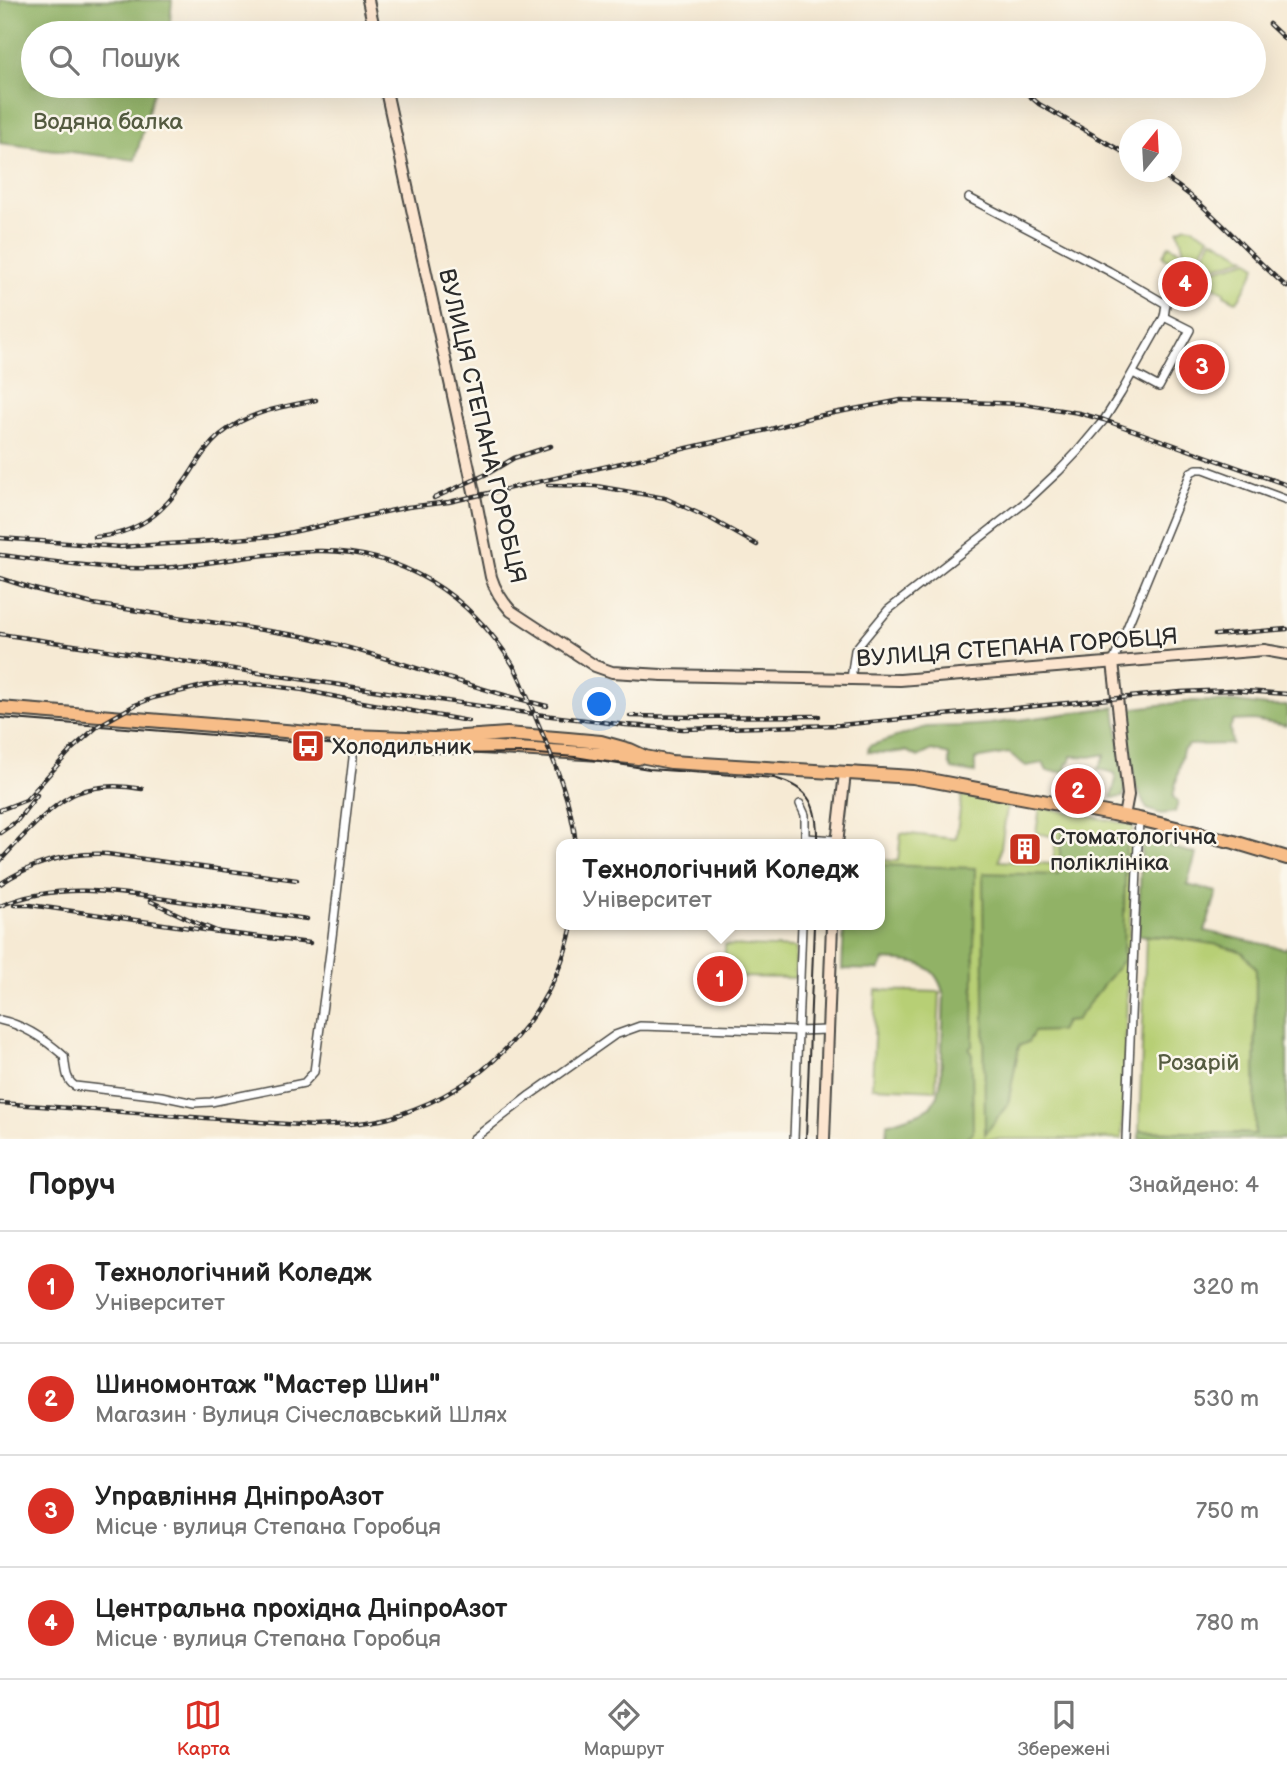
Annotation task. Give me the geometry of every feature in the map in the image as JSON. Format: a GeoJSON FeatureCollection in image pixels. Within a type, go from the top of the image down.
{"type":"FeatureCollection","features":[{"type":"Feature","properties":{"kind":"main road"},"geometry":{"type":"LineString","coordinates":[[368,0],[372,21]]}},
{"type":"Feature","properties":{"kind":"main road","name":"ВУЛИЦЯ СТЕПАНА ГОРОБЦЯ"},"geometry":{"type":"LineString","coordinates":[[388,98],[495,589],[511,611],[596,666],[612,673],[900,680],[1264,650],[1287,653]]}},
{"type":"Feature","properties":{"kind":"main road"},"geometry":{"type":"LineString","coordinates":[[1113,662],[1128,795],[1124,816]]}},
{"type":"Feature","properties":{"kind":"main road"},"geometry":{"type":"LineString","coordinates":[[0,708],[433,744],[645,757],[671,762],[913,777],[1139,819],[1287,858]]}},
{"type":"Feature","properties":{"kind":"main road"},"geometry":{"type":"LineString","coordinates":[[837,839],[845,773]]}},
{"type":"Feature","properties":{"kind":"main road"},"geometry":{"type":"LineString","coordinates":[[824,1139],[832,930]]}},
{"type":"Feature","properties":{"kind":"street"},"geometry":{"type":"LineString","coordinates":[[969,198],[1166,304],[1164,317],[1190,330],[1159,387],[1133,373]]}},
{"type":"Feature","properties":{"kind":"street","name":"ВУЛИЦЯ СТЕПАНА ГОРОБЦЯ"},"geometry":{"type":"LineString","coordinates":[[851,679],[855,650],[888,610],[1027,500],[1059,471],[1104,420],[1164,317]]}},
{"type":"Feature","properties":{"kind":"street"},"geometry":{"type":"LineString","coordinates":[[1113,662],[1191,472],[1197,468],[1203,469],[1287,500]]}},
{"type":"Feature","properties":{"kind":"street"},"geometry":{"type":"LineString","coordinates":[[0,1020],[33,1033],[54,1047],[64,1056],[67,1078],[75,1086],[161,1096],[194,1103],[304,1083],[314,1072],[353,758],[353,736]]}},
{"type":"Feature","properties":{"kind":"street"},"geometry":{"type":"LineString","coordinates":[[800,804],[805,815],[805,839]]}},
{"type":"Feature","properties":{"kind":"street"},"geometry":{"type":"LineString","coordinates":[[1126,1139],[1139,819]]}},
{"type":"Feature","properties":{"kind":"street"},"geometry":{"type":"LineString","coordinates":[[794,1139],[802,930]]}},
{"type":"Feature","properties":{"kind":"street"},"geometry":{"type":"LineString","coordinates":[[473,1139],[615,1035],[640,1026],[827,1030]]}},
{"type":"Feature","properties":{"kind":"green space","name":"Водяна балка"},"geometry":{"type":"Polygon","coordinates":[[[0,0],[172,0],[170,21],[21,21],[21,98],[152,98],[135,160],[0,143],[0,0]]]}},
{"type":"Feature","properties":{"kind":"green space"},"geometry":{"type":"Polygon","coordinates":[[[1186,226],[1209,237],[1195,263],[1188,265],[1178,230],[1186,226]]]}},
{"type":"Feature","properties":{"kind":"green space"},"geometry":{"type":"Polygon","coordinates":[[[1212,239],[1246,258],[1200,271],[1198,265],[1212,239]]]}},
{"type":"Feature","properties":{"kind":"green space"},"geometry":{"type":"Polygon","coordinates":[[[1169,245],[1182,252],[1186,266],[1181,267],[1164,258],[1169,245]]]}},
{"type":"Feature","properties":{"kind":"green space"},"geometry":{"type":"Polygon","coordinates":[[[1249,260],[1256,266],[1255,270],[1236,301],[1202,279],[1201,274],[1249,260]]]}},
{"type":"Feature","properties":{"kind":"green space"},"geometry":{"type":"Polygon","coordinates":[[[1194,701],[1287,706],[1287,726],[1253,720],[1233,721],[1230,728],[1232,744],[1189,745],[1183,750],[1173,797],[1178,802],[1175,812],[1161,814],[1147,809],[1135,785],[1126,713],[1134,708],[1194,701]]]}},
{"type":"Feature","properties":{"kind":"green space"},"geometry":{"type":"Polygon","coordinates":[[[1115,707],[1125,791],[1123,797],[1111,798],[1115,773],[1098,769],[1105,754],[1090,757],[1071,756],[1065,772],[1047,771],[1043,763],[1026,766],[1009,753],[975,759],[975,773],[952,769],[949,755],[932,750],[918,757],[906,751],[868,752],[869,746],[926,727],[990,724],[1115,707]]]}},
{"type":"Feature","properties":{"kind":"green space"},"geometry":{"type":"Polygon","coordinates":[[[962,795],[1008,801],[999,861],[1053,864],[1056,837],[1036,833],[1040,807],[1133,825],[1122,1139],[886,1139],[887,1124],[920,1113],[931,1106],[938,1095],[944,996],[936,976],[930,970],[914,963],[884,960],[880,930],[885,930],[885,860],[898,861],[901,833],[956,839],[962,795]]]}},
{"type":"Feature","properties":{"kind":"green space"},"geometry":{"type":"Polygon","coordinates":[[[1062,832],[1126,839],[1123,960],[1075,1021],[1065,1022],[1060,1031],[1034,1032],[1028,1042],[1019,1046],[1008,1104],[985,1134],[983,873],[1058,875],[1062,832]]]}},
{"type":"Feature","properties":{"kind":"green space"},"geometry":{"type":"Polygon","coordinates":[[[1142,839],[1196,854],[1187,885],[1217,892],[1205,931],[1285,949],[1287,947],[1287,1139],[1139,1139],[1139,1131],[1255,1134],[1256,968],[1237,950],[1168,937],[1138,935],[1142,839]]]}},
{"type":"Feature","properties":{"kind":"green space"},"geometry":{"type":"Polygon","coordinates":[[[885,865],[975,868],[973,1045],[969,1049],[972,1055],[973,1133],[964,1139],[887,1139],[887,1124],[920,1113],[931,1106],[938,1095],[944,996],[936,976],[930,970],[914,963],[884,960],[879,970],[842,969],[844,930],[885,930],[885,865]]]}},
{"type":"Feature","properties":{"kind":"green space","name":"Розарій"},"geometry":{"type":"Polygon","coordinates":[[[1146,936],[1223,945],[1243,953],[1256,968],[1255,1134],[1139,1131],[1146,936]]]}},
{"type":"Feature","properties":{"kind":"green space"},"geometry":{"type":"Polygon","coordinates":[[[725,945],[796,948],[795,978],[724,977],[725,945]]]}},
{"type":"Feature","properties":{"kind":"green space"},"geometry":{"type":"Polygon","coordinates":[[[876,990],[940,992],[936,1090],[872,1087],[876,990]]]}},
{"type":"Feature","properties":{"kind":"tram line"},"geometry":{"type":"LineString","coordinates":[[0,718],[452,754],[526,753],[575,757],[649,769],[774,778],[797,787],[810,801],[816,820],[817,839]]}},
{"type":"Feature","properties":{"kind":"tram line"},"geometry":{"type":"LineString","coordinates":[[806,1139],[814,930]]}},
{"type":"Feature","properties":{"kind":"railway"},"geometry":{"type":"LineString","coordinates":[[1269,24],[1287,41]]}},
{"type":"Feature","properties":{"kind":"railway"},"geometry":{"type":"LineString","coordinates":[[1032,98],[1119,150]]}},
{"type":"Feature","properties":{"kind":"railway"},"geometry":{"type":"LineString","coordinates":[[1171,182],[1208,211],[1287,287]]}},
{"type":"Feature","properties":{"kind":"railway"},"geometry":{"type":"LineString","coordinates":[[95,537],[124,531],[148,520],[169,502],[210,445],[231,427],[265,412],[316,400]]}},
{"type":"Feature","properties":{"kind":"railway"},"geometry":{"type":"LineString","coordinates":[[0,538],[120,547],[274,536],[408,507],[449,502],[771,429],[813,417],[901,400],[1024,404],[1079,413],[1287,485]]}},
{"type":"Feature","properties":{"kind":"railway"},"geometry":{"type":"LineString","coordinates":[[434,498],[489,473],[514,458],[551,446]]}},
{"type":"Feature","properties":{"kind":"railway"},"geometry":{"type":"LineString","coordinates":[[548,485],[596,486],[665,498],[713,520],[757,545]]}},
{"type":"Feature","properties":{"kind":"railway"},"geometry":{"type":"LineString","coordinates":[[0,555],[87,566],[152,568],[316,551],[347,552],[404,568],[430,581],[476,617],[513,665],[559,775],[570,809],[575,839]]}},
{"type":"Feature","properties":{"kind":"railway"},"geometry":{"type":"LineString","coordinates":[[0,578],[93,604],[333,643],[485,690],[547,706]]}},
{"type":"Feature","properties":{"kind":"railway"},"geometry":{"type":"LineString","coordinates":[[1215,635],[1287,629]]}},
{"type":"Feature","properties":{"kind":"railway"},"geometry":{"type":"LineString","coordinates":[[0,634],[527,713],[683,729],[840,725],[1181,692],[1231,690],[1287,694]]}},
{"type":"Feature","properties":{"kind":"railway"},"geometry":{"type":"LineString","coordinates":[[0,810],[26,800],[72,749],[98,726],[153,698],[203,686],[226,683],[303,690],[468,721]]}},
{"type":"Feature","properties":{"kind":"railway"},"geometry":{"type":"LineString","coordinates":[[630,716],[819,716]]}},
{"type":"Feature","properties":{"kind":"railway"},"geometry":{"type":"LineString","coordinates":[[0,861],[46,814],[67,798],[93,788],[109,786],[142,789]]}},
{"type":"Feature","properties":{"kind":"railway"},"geometry":{"type":"LineString","coordinates":[[0,833],[17,821],[37,795]]}},
{"type":"Feature","properties":{"kind":"railway"},"geometry":{"type":"LineString","coordinates":[[0,884],[51,860],[93,854],[297,880]]}},
{"type":"Feature","properties":{"kind":"railway"},"geometry":{"type":"LineString","coordinates":[[0,906],[44,893],[89,891],[134,894],[307,919]]}},
{"type":"Feature","properties":{"kind":"railway"},"geometry":{"type":"LineString","coordinates":[[150,901],[219,932],[310,943]]}},
{"type":"Feature","properties":{"kind":"railway"},"geometry":{"type":"LineString","coordinates":[[14,905],[219,932]]}},
{"type":"Feature","properties":{"kind":"railway"},"geometry":{"type":"LineString","coordinates":[[0,1103],[314,1126],[361,1123],[392,1117],[443,1096],[470,1079],[517,1037],[536,1012],[551,985],[564,956],[571,930]]}},
{"type":"Feature","properties":{"kind":"place","name":"Центральна прохідна ДніпроАзот"},"geometry":{"type":"Point","coordinates":[1185,284]}},
{"type":"Feature","properties":{"kind":"place","name":"Управління ДніпроАзот"},"geometry":{"type":"Point","coordinates":[1202,367]}},
{"type":"Feature","properties":{"kind":"place","name":"Холодильник"},"geometry":{"type":"Point","coordinates":[308,746]}},
{"type":"Feature","properties":{"kind":"place","name":"Шиномонтаж \"Мастер Шин\""},"geometry":{"type":"Point","coordinates":[1078,791]}},
{"type":"Feature","properties":{"kind":"place","name":"Стоматологічна поліклініка"},"geometry":{"type":"Point","coordinates":[1025,849]}},
{"type":"Feature","properties":{"kind":"place","name":"Технологічний Коледж"},"geometry":{"type":"Point","coordinates":[720,979]}}]}
